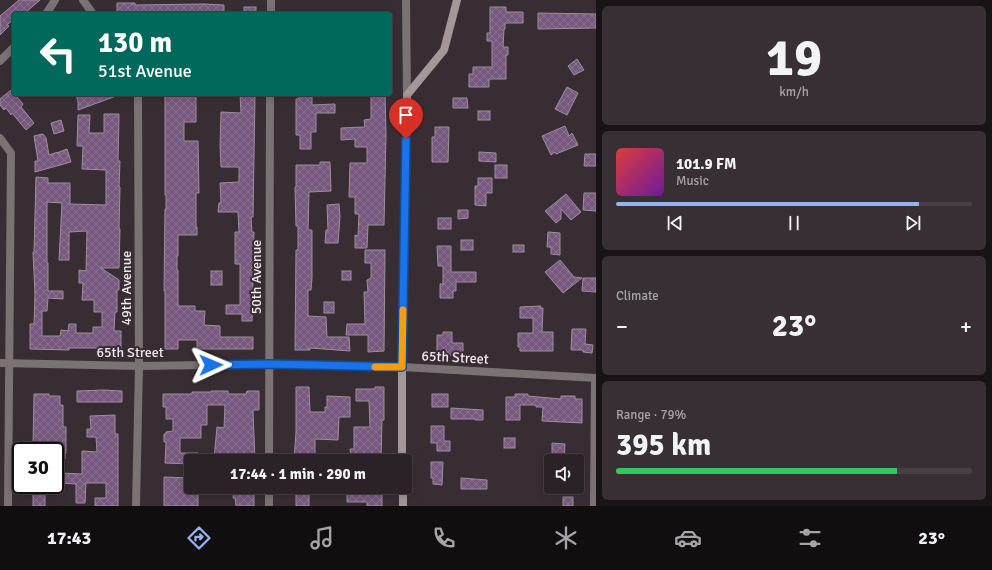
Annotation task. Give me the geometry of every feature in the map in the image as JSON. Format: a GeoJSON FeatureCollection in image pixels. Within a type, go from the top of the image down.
{"type":"FeatureCollection","features":[{"type":"Feature","properties":{"kind":"street"},"geometry":{"type":"LineString","coordinates":[[47,12],[56,0]]}},
{"type":"Feature","properties":{"kind":"street"},"geometry":{"type":"LineString","coordinates":[[83,0],[92,12]]}},
{"type":"Feature","properties":{"kind":"street"},"geometry":{"type":"LineString","coordinates":[[271,0],[271,12]]}},
{"type":"Feature","properties":{"kind":"street"},"geometry":{"type":"LineString","coordinates":[[402,454],[402,367],[407,95],[406,0]]}},
{"type":"Feature","properties":{"kind":"street"},"geometry":{"type":"LineString","coordinates":[[407,95],[444,50],[457,0]]}},
{"type":"Feature","properties":{"kind":"street"},"geometry":{"type":"LineString","coordinates":[[0,61],[12,49]]}},
{"type":"Feature","properties":{"kind":"street","name":"49th Avenue"},"geometry":{"type":"LineString","coordinates":[[136,506],[139,366],[138,96]]}},
{"type":"Feature","properties":{"kind":"street","name":"50th Avenue"},"geometry":{"type":"LineString","coordinates":[[269,454],[270,96]]}},
{"type":"Feature","properties":{"kind":"street"},"geometry":{"type":"LineString","coordinates":[[0,138],[11,153],[4,363],[8,506]]}},
{"type":"Feature","properties":{"kind":"street","name":"65th Street"},"geometry":{"type":"LineString","coordinates":[[4,363],[139,366],[269,364],[402,367],[595,378]]}},
{"type":"Feature","properties":{"kind":"street"},"geometry":{"type":"LineString","coordinates":[[594,506],[595,378]]}},
{"type":"Feature","properties":{"kind":"street"},"geometry":{"type":"LineString","coordinates":[[269,494],[269,506]]}},
{"type":"Feature","properties":{"kind":"street"},"geometry":{"type":"LineString","coordinates":[[402,494],[403,506]]}},
{"type":"Feature","properties":{"kind":"building"},"geometry":{"type":"Polygon","coordinates":[[[19,0],[40,0],[26,12],[12,12],[12,21],[0,35],[0,16],[19,0]]]}},
{"type":"Feature","properties":{"kind":"building"},"geometry":{"type":"Polygon","coordinates":[[[117,3],[135,3],[135,5],[224,5],[224,12],[117,12],[117,3]]]}},
{"type":"Feature","properties":{"kind":"building"},"geometry":{"type":"Polygon","coordinates":[[[244,7],[256,7],[256,12],[244,12],[244,7]]]}},
{"type":"Feature","properties":{"kind":"building"},"geometry":{"type":"Polygon","coordinates":[[[490,7],[506,7],[506,12],[523,12],[523,23],[505,23],[503,47],[508,47],[508,55],[506,55],[506,79],[489,79],[489,87],[469,87],[469,74],[473,74],[473,67],[492,67],[492,41],[487,41],[487,33],[490,33],[490,7]]]}},
{"type":"Feature","properties":{"kind":"building"},"geometry":{"type":"Polygon","coordinates":[[[538,13],[596,14],[596,28],[538,29],[538,13]]]}},
{"type":"Feature","properties":{"kind":"building"},"geometry":{"type":"Polygon","coordinates":[[[577,59],[584,70],[574,75],[568,66],[577,59]]]}},
{"type":"Feature","properties":{"kind":"building"},"geometry":{"type":"Polygon","coordinates":[[[567,87],[578,93],[567,115],[555,109],[567,87]]]}},
{"type":"Feature","properties":{"kind":"building"},"geometry":{"type":"Polygon","coordinates":[[[11,90],[12,96],[16,96],[23,104],[21,107],[34,123],[26,130],[12,113],[11,115],[6,108],[4,110],[0,105],[0,99],[11,90]]]}},
{"type":"Feature","properties":{"kind":"building"},"geometry":{"type":"Polygon","coordinates":[[[76,96],[116,96],[78,110],[76,96]]]}},
{"type":"Feature","properties":{"kind":"building"},"geometry":{"type":"Polygon","coordinates":[[[165,96],[196,96],[196,122],[184,122],[184,141],[198,141],[199,193],[196,193],[197,235],[178,235],[178,306],[195,306],[195,311],[205,311],[204,325],[220,326],[220,337],[253,337],[253,349],[197,349],[197,340],[178,340],[178,349],[165,349],[165,96]]]}},
{"type":"Feature","properties":{"kind":"building"},"geometry":{"type":"Polygon","coordinates":[[[240,96],[255,96],[253,217],[251,217],[252,232],[254,232],[252,321],[242,321],[242,314],[226,314],[226,305],[240,305],[240,264],[235,264],[235,232],[239,232],[238,212],[218,212],[219,203],[221,203],[220,183],[239,182],[239,167],[221,167],[221,112],[241,113],[240,96]]]}},
{"type":"Feature","properties":{"kind":"building"},"geometry":{"type":"Polygon","coordinates":[[[299,96],[312,96],[312,105],[335,104],[335,113],[316,113],[316,132],[311,132],[311,149],[300,149],[300,135],[296,135],[296,99],[299,99],[299,96]]]}},
{"type":"Feature","properties":{"kind":"building"},"geometry":{"type":"Polygon","coordinates":[[[371,96],[385,96],[386,134],[384,225],[368,225],[367,248],[355,248],[355,235],[358,236],[359,214],[355,214],[355,197],[349,197],[350,163],[367,163],[367,147],[355,147],[355,139],[341,140],[341,128],[365,127],[364,120],[371,119],[371,96]]]}},
{"type":"Feature","properties":{"kind":"building"},"geometry":{"type":"Polygon","coordinates":[[[453,98],[467,98],[468,108],[453,108],[453,98]]]}},
{"type":"Feature","properties":{"kind":"building"},"geometry":{"type":"Polygon","coordinates":[[[478,111],[490,111],[490,120],[478,120],[478,111]]]}},
{"type":"Feature","properties":{"kind":"building"},"geometry":{"type":"Polygon","coordinates":[[[104,114],[119,114],[119,268],[101,268],[119,280],[114,331],[121,331],[121,350],[104,350],[104,348],[69,348],[69,350],[30,349],[30,324],[34,324],[35,294],[33,252],[36,177],[48,178],[48,183],[70,183],[70,204],[106,205],[106,170],[82,169],[83,146],[77,146],[78,115],[90,115],[89,133],[104,133],[104,114]],[[47,202],[47,263],[48,291],[63,291],[63,299],[48,298],[47,311],[42,311],[42,336],[60,336],[61,330],[68,331],[69,324],[76,324],[76,333],[93,333],[93,327],[102,327],[102,312],[94,312],[94,300],[82,300],[83,283],[79,283],[79,270],[86,271],[87,231],[69,232],[69,260],[59,260],[62,203],[47,202]]]}},
{"type":"Feature","properties":{"kind":"building"},"geometry":{"type":"Polygon","coordinates":[[[61,120],[64,131],[54,134],[51,123],[61,120]]]}},
{"type":"Feature","properties":{"kind":"building"},"geometry":{"type":"Polygon","coordinates":[[[565,126],[569,136],[572,133],[578,145],[556,154],[555,152],[551,155],[542,136],[565,126]]]}},
{"type":"Feature","properties":{"kind":"building"},"geometry":{"type":"Polygon","coordinates":[[[435,127],[449,127],[448,162],[432,162],[432,137],[435,137],[435,127]]]}},
{"type":"Feature","properties":{"kind":"building"},"geometry":{"type":"Polygon","coordinates":[[[43,134],[46,138],[49,155],[58,152],[59,154],[59,152],[67,149],[71,162],[35,172],[35,161],[38,161],[34,136],[43,134]]]}},
{"type":"Feature","properties":{"kind":"building"},"geometry":{"type":"Polygon","coordinates":[[[479,152],[496,153],[496,162],[479,161],[479,152]]]}},
{"type":"Feature","properties":{"kind":"building"},"geometry":{"type":"Polygon","coordinates":[[[585,154],[596,154],[596,166],[584,166],[585,154]]]}},
{"type":"Feature","properties":{"kind":"building"},"geometry":{"type":"Polygon","coordinates":[[[320,162],[330,162],[331,191],[309,192],[308,230],[312,230],[312,278],[311,290],[308,290],[308,316],[326,317],[327,337],[349,337],[350,351],[310,348],[310,350],[295,350],[296,250],[298,250],[295,187],[296,165],[320,165],[320,162]]]}},
{"type":"Feature","properties":{"kind":"building"},"geometry":{"type":"Polygon","coordinates":[[[495,165],[507,165],[507,178],[495,178],[495,165]]]}},
{"type":"Feature","properties":{"kind":"building"},"geometry":{"type":"Polygon","coordinates":[[[478,178],[492,178],[492,193],[486,193],[486,206],[475,205],[475,186],[478,186],[478,178]]]}},
{"type":"Feature","properties":{"kind":"building"},"geometry":{"type":"Polygon","coordinates":[[[584,193],[596,193],[596,211],[583,210],[584,193]]]}},
{"type":"Feature","properties":{"kind":"building"},"geometry":{"type":"Polygon","coordinates":[[[566,194],[581,212],[571,220],[561,209],[561,219],[556,223],[545,211],[566,194]]]}},
{"type":"Feature","properties":{"kind":"building"},"geometry":{"type":"Polygon","coordinates":[[[339,204],[340,217],[338,243],[325,243],[326,230],[328,230],[327,205],[339,204]]]}},
{"type":"Feature","properties":{"kind":"building"},"geometry":{"type":"Polygon","coordinates":[[[458,210],[468,210],[468,218],[458,219],[458,210]]]}},
{"type":"Feature","properties":{"kind":"building"},"geometry":{"type":"Polygon","coordinates":[[[438,218],[451,218],[451,229],[438,229],[438,218]]]}},
{"type":"Feature","properties":{"kind":"building"},"geometry":{"type":"Polygon","coordinates":[[[548,232],[560,233],[560,255],[551,254],[551,247],[547,247],[548,232]]]}},
{"type":"Feature","properties":{"kind":"building"},"geometry":{"type":"Polygon","coordinates":[[[461,240],[473,240],[473,250],[461,250],[461,240]]]}},
{"type":"Feature","properties":{"kind":"building"},"geometry":{"type":"Polygon","coordinates":[[[513,245],[524,245],[524,252],[513,252],[513,245]]]}},
{"type":"Feature","properties":{"kind":"building"},"geometry":{"type":"Polygon","coordinates":[[[437,246],[451,246],[451,272],[476,272],[476,282],[456,282],[456,291],[453,291],[453,298],[440,298],[440,284],[443,284],[443,266],[438,266],[437,246]]]}},
{"type":"Feature","properties":{"kind":"building"},"geometry":{"type":"Polygon","coordinates":[[[365,250],[385,250],[384,351],[368,352],[368,335],[346,335],[347,324],[365,324],[364,292],[368,292],[367,280],[371,278],[371,263],[365,263],[365,250]]]}},
{"type":"Feature","properties":{"kind":"building"},"geometry":{"type":"Polygon","coordinates":[[[560,260],[574,277],[582,278],[563,293],[545,272],[560,260]]]}},
{"type":"Feature","properties":{"kind":"building"},"geometry":{"type":"Polygon","coordinates":[[[211,271],[222,271],[222,285],[211,285],[211,271]]]}},
{"type":"Feature","properties":{"kind":"building"},"geometry":{"type":"Polygon","coordinates":[[[342,271],[351,271],[351,280],[342,280],[342,271]]]}},
{"type":"Feature","properties":{"kind":"building"},"geometry":{"type":"Polygon","coordinates":[[[583,278],[596,278],[596,292],[582,291],[583,278]]]}},
{"type":"Feature","properties":{"kind":"building"},"geometry":{"type":"Polygon","coordinates":[[[324,302],[334,302],[334,313],[324,313],[324,302]]]}},
{"type":"Feature","properties":{"kind":"building"},"geometry":{"type":"Polygon","coordinates":[[[541,306],[540,308],[543,308],[542,332],[553,332],[553,351],[520,351],[520,347],[518,347],[518,333],[533,333],[533,318],[520,318],[520,307],[541,306]]]}},
{"type":"Feature","properties":{"kind":"building"},"geometry":{"type":"Polygon","coordinates":[[[572,329],[586,329],[585,344],[593,345],[592,353],[583,352],[583,350],[571,350],[572,329]]]}},
{"type":"Feature","properties":{"kind":"building"},"geometry":{"type":"Polygon","coordinates":[[[443,332],[452,332],[452,343],[463,343],[463,352],[452,352],[452,355],[437,355],[437,335],[443,335],[443,332]]]}},
{"type":"Feature","properties":{"kind":"building"},"geometry":{"type":"Polygon","coordinates":[[[296,387],[309,387],[310,412],[325,412],[325,407],[327,407],[327,396],[350,397],[350,417],[339,417],[338,440],[315,439],[315,454],[294,454],[296,387]]]}},
{"type":"Feature","properties":{"kind":"building"},"geometry":{"type":"Polygon","coordinates":[[[375,387],[384,387],[384,420],[382,420],[381,454],[351,454],[350,449],[354,449],[354,427],[370,427],[369,401],[356,401],[356,389],[375,389],[375,387]]]}},
{"type":"Feature","properties":{"kind":"building"},"geometry":{"type":"Polygon","coordinates":[[[77,391],[122,391],[122,402],[77,402],[77,391]]]}},
{"type":"Feature","properties":{"kind":"building"},"geometry":{"type":"Polygon","coordinates":[[[228,391],[228,394],[246,394],[247,391],[259,391],[259,410],[253,410],[255,454],[214,454],[217,427],[224,428],[225,405],[207,405],[207,425],[201,425],[201,438],[180,438],[180,453],[198,454],[184,454],[184,464],[165,463],[166,442],[164,442],[164,434],[166,434],[166,432],[173,431],[173,419],[166,419],[166,407],[163,407],[163,394],[192,394],[192,392],[228,391]]]}},
{"type":"Feature","properties":{"kind":"building"},"geometry":{"type":"Polygon","coordinates":[[[34,394],[60,396],[60,405],[63,405],[63,427],[66,427],[65,459],[64,442],[33,442],[34,394]]]}},
{"type":"Feature","properties":{"kind":"building"},"geometry":{"type":"Polygon","coordinates":[[[432,394],[448,394],[448,407],[432,407],[432,394]]]}},
{"type":"Feature","properties":{"kind":"building"},"geometry":{"type":"Polygon","coordinates":[[[515,394],[528,394],[528,396],[561,399],[561,396],[575,396],[575,399],[582,399],[582,423],[542,421],[543,407],[536,407],[536,405],[520,405],[520,420],[506,420],[506,397],[515,397],[515,394]]]}},
{"type":"Feature","properties":{"kind":"building"},"geometry":{"type":"Polygon","coordinates":[[[451,408],[483,410],[483,420],[451,419],[451,408]]]}},
{"type":"Feature","properties":{"kind":"building"},"geometry":{"type":"Polygon","coordinates":[[[115,415],[115,434],[118,434],[118,506],[95,506],[95,498],[106,498],[106,483],[86,483],[85,503],[76,503],[76,484],[64,483],[64,473],[82,474],[82,451],[97,452],[96,437],[87,437],[87,429],[91,429],[90,416],[115,415]]]}},
{"type":"Feature","properties":{"kind":"building"},"geometry":{"type":"Polygon","coordinates":[[[431,426],[444,426],[444,441],[450,441],[450,451],[437,451],[437,443],[431,443],[431,426]]]}},
{"type":"Feature","properties":{"kind":"building"},"geometry":{"type":"Polygon","coordinates":[[[504,438],[515,438],[515,448],[504,448],[504,438]]]}},
{"type":"Feature","properties":{"kind":"building"},"geometry":{"type":"Polygon","coordinates":[[[552,443],[565,444],[564,454],[552,454],[552,443]]]}},
{"type":"Feature","properties":{"kind":"building"},"geometry":{"type":"Polygon","coordinates":[[[431,462],[443,462],[442,485],[433,484],[433,478],[431,478],[431,462]]]}},
{"type":"Feature","properties":{"kind":"building"},"geometry":{"type":"Polygon","coordinates":[[[164,477],[184,478],[184,494],[198,494],[198,506],[164,506],[164,477]]]}},
{"type":"Feature","properties":{"kind":"building"},"geometry":{"type":"Polygon","coordinates":[[[461,478],[487,480],[487,489],[461,489],[461,478]]]}},
{"type":"Feature","properties":{"kind":"building"},"geometry":{"type":"Polygon","coordinates":[[[33,494],[45,494],[45,506],[33,506],[33,494]]]}},
{"type":"Feature","properties":{"kind":"building"},"geometry":{"type":"Polygon","coordinates":[[[233,494],[254,494],[254,506],[236,506],[235,498],[233,498],[233,494]]]}},
{"type":"Feature","properties":{"kind":"building"},"geometry":{"type":"Polygon","coordinates":[[[309,494],[309,506],[296,506],[297,495],[309,494]]]}},
{"type":"Feature","properties":{"kind":"building"},"geometry":{"type":"Polygon","coordinates":[[[347,494],[382,494],[382,506],[367,506],[367,502],[347,502],[347,494]]]}},
{"type":"Feature","properties":{"kind":"building"},"geometry":{"type":"Polygon","coordinates":[[[563,497],[573,497],[573,506],[563,506],[563,497]]]}},
{"type":"Feature","properties":{"kind":"slow traffic"},"geometry":{"type":"LineString","coordinates":[[375,367],[402,367],[403,310]]}},
{"type":"Feature","properties":{"kind":"route"},"geometry":{"type":"LineString","coordinates":[[211,365],[269,364],[402,367],[406,139]]}}]}
